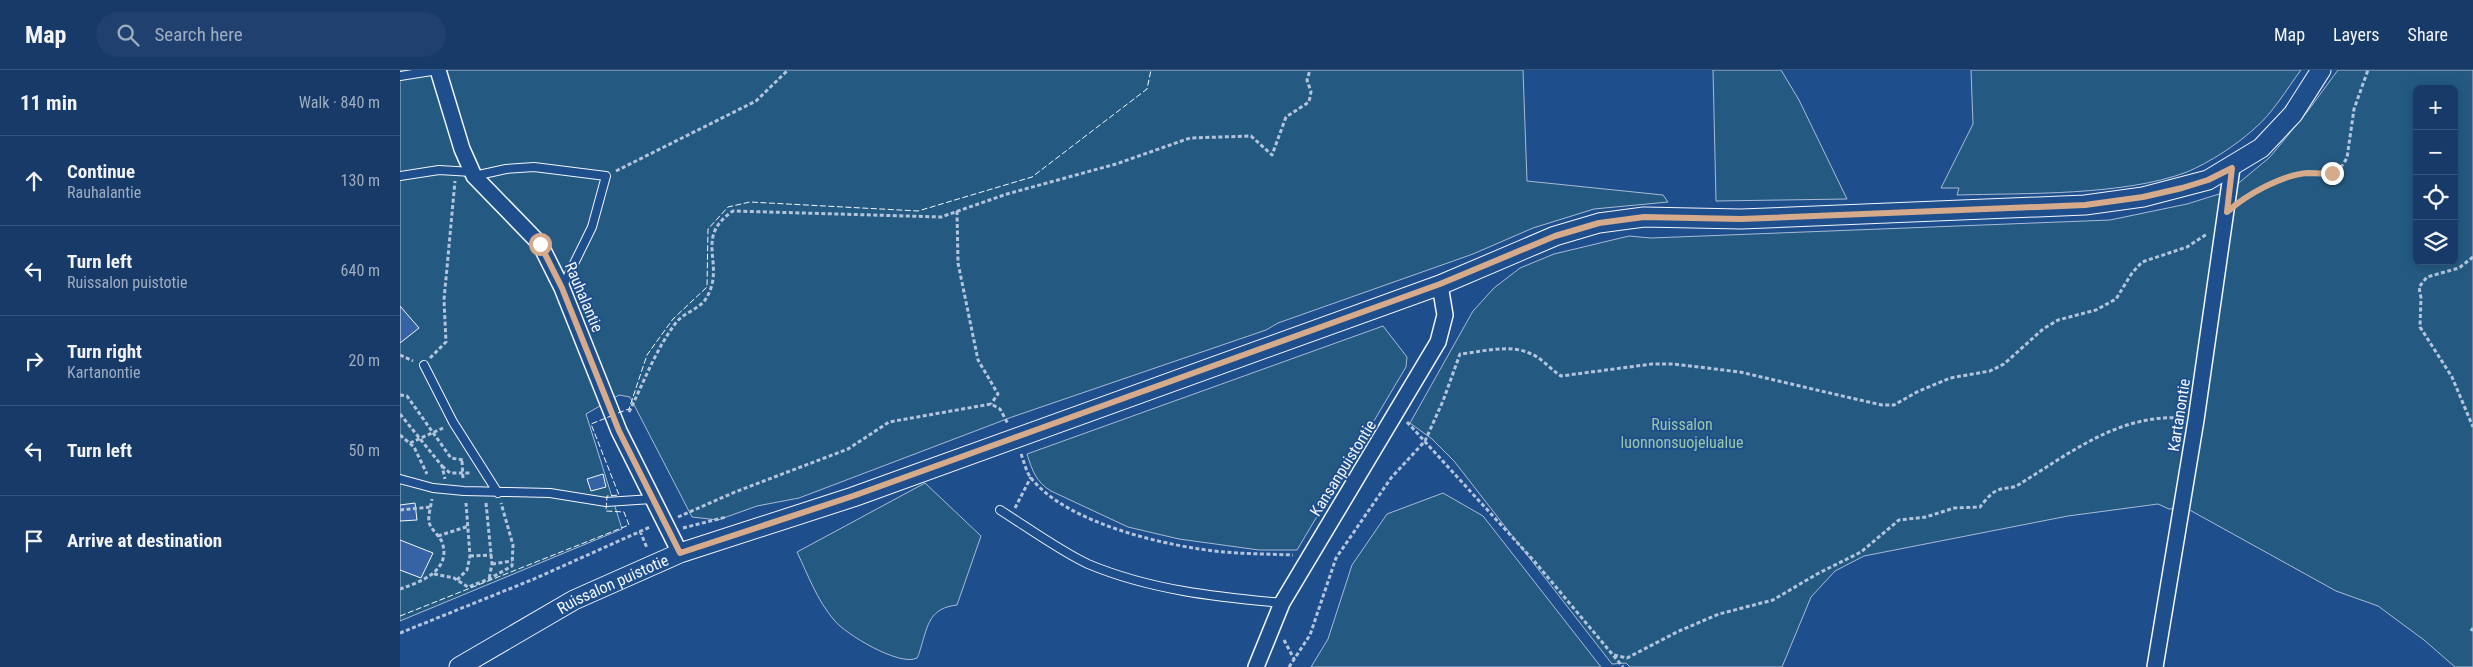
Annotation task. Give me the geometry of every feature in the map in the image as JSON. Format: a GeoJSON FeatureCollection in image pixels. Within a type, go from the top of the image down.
{"type":"FeatureCollection","features":[{"type":"Feature","properties":{"kind":"street","name":"Rauhalantie"},"geometry":{"type":"LineString","coordinates":[[438,70],[462,149],[473,174],[540,244],[562,288],[619,431],[680,553]]}},
{"type":"Feature","properties":{"kind":"street","name":"Ruissalon puistotie"},"geometry":{"type":"LineString","coordinates":[[459,667],[574,600],[680,553],[853,496],[1440,284],[1555,236],[1599,223],[1644,217],[1741,219],[2085,205],[2143,197],[2208,180],[2232,168],[2261,148],[2293,114],[2321,70]]}},
{"type":"Feature","properties":{"kind":"street","name":"Kartanontie"},"geometry":{"type":"LineString","coordinates":[[2155,667],[2196,420],[2232,168]]}},
{"type":"Feature","properties":{"kind":"street","name":"Kansanpuistontie"},"geometry":{"type":"LineString","coordinates":[[1256,667],[1282,603],[1398,412],[1438,342],[1445,315],[1440,284]]}},
{"type":"Feature","properties":{"kind":"lane"},"geometry":{"type":"LineString","coordinates":[[400,76],[438,70]]}},
{"type":"Feature","properties":{"kind":"lane"},"geometry":{"type":"LineString","coordinates":[[400,176],[439,170],[473,174],[534,167],[606,176],[592,227],[562,288]]}},
{"type":"Feature","properties":{"kind":"lane"},"geometry":{"type":"LineString","coordinates":[[424,365],[453,422],[498,493]]}},
{"type":"Feature","properties":{"kind":"lane"},"geometry":{"type":"LineString","coordinates":[[400,479],[434,488],[464,491],[550,493],[606,502],[652,499]]}},
{"type":"Feature","properties":{"kind":"lane"},"geometry":{"type":"LineString","coordinates":[[1000,510],[1086,563],[1132,581],[1217,597],[1282,603]]}},
{"type":"Feature","properties":{"kind":"path"},"geometry":{"type":"LineString","coordinates":[[606,176],[756,101],[788,70]]}},
{"type":"Feature","properties":{"kind":"path"},"geometry":{"type":"LineString","coordinates":[[619,431],[654,356],[676,321],[707,299],[715,275],[711,245],[719,221],[734,212],[941,216],[1007,194],[1116,164],[1190,138],[1251,136],[1272,155],[1286,117],[1309,102],[1311,92],[1306,80],[1310,70]]}},
{"type":"Feature","properties":{"kind":"path"},"geometry":{"type":"LineString","coordinates":[[2227,212],[2242,199],[2285,178],[2307,173],[2332,173],[2339,170],[2347,158],[2354,109],[2368,70]]}},
{"type":"Feature","properties":{"kind":"path"},"geometry":{"type":"LineString","coordinates":[[424,365],[446,342],[444,300],[456,175]]}},
{"type":"Feature","properties":{"kind":"path"},"geometry":{"type":"LineString","coordinates":[[958,211],[958,263],[978,360],[998,394],[991,404]]}},
{"type":"Feature","properties":{"kind":"path"},"geometry":{"type":"LineString","coordinates":[[1289,667],[1310,635],[1336,558],[1391,478],[1425,441],[1443,401],[1460,354],[1517,349],[1531,353],[1550,370],[1561,376],[1652,364],[1672,364],[1740,372],[1882,405],[1894,405],[1916,392],[1950,378],[1990,371],[2004,364],[2043,329],[2058,320],[2096,310],[2116,299],[2142,262],[2187,247],[2208,232]]}},
{"type":"Feature","properties":{"kind":"path"},"geometry":{"type":"LineString","coordinates":[[2473,257],[2459,268],[2427,277],[2419,286],[2422,298],[2420,327],[2452,377],[2473,427]]}},
{"type":"Feature","properties":{"kind":"path"},"geometry":{"type":"LineString","coordinates":[[400,395],[407,396],[451,458],[462,460],[476,458]]}},
{"type":"Feature","properties":{"kind":"path"},"geometry":{"type":"LineString","coordinates":[[666,527],[735,492],[848,449],[888,422],[991,404],[1000,409],[1008,424]]}},
{"type":"Feature","properties":{"kind":"path"},"geometry":{"type":"LineString","coordinates":[[1398,412],[1535,562],[1623,667]]}},
{"type":"Feature","properties":{"kind":"path"},"geometry":{"type":"LineString","coordinates":[[400,414],[442,466],[450,473],[462,474]]}},
{"type":"Feature","properties":{"kind":"path"},"geometry":{"type":"LineString","coordinates":[[1614,655],[1627,658],[1678,631],[1719,614],[1773,600],[1861,552],[1900,520],[1926,517],[1954,508],[1980,507],[1996,491],[2016,487],[2057,459],[2133,422],[2159,418],[2196,420]]}},
{"type":"Feature","properties":{"kind":"path"},"geometry":{"type":"LineString","coordinates":[[410,443],[453,422]]}},
{"type":"Feature","properties":{"kind":"path"},"geometry":{"type":"LineString","coordinates":[[400,435],[414,447],[434,488],[429,522],[442,543],[443,556],[434,574],[424,581],[400,589]]}},
{"type":"Feature","properties":{"kind":"path"},"geometry":{"type":"LineString","coordinates":[[1021,453],[1031,477],[1064,506],[1096,521],[1145,538],[1224,552],[1301,555]]}},
{"type":"Feature","properties":{"kind":"path"},"geometry":{"type":"LineString","coordinates":[[457,580],[467,570],[470,556],[462,460]]}},
{"type":"Feature","properties":{"kind":"path"},"geometry":{"type":"LineString","coordinates":[[442,466],[447,489]]}},
{"type":"Feature","properties":{"kind":"path"},"geometry":{"type":"LineString","coordinates":[[1010,517],[1031,477]]}},
{"type":"Feature","properties":{"kind":"path"},"geometry":{"type":"LineString","coordinates":[[485,492],[492,555],[489,580]]}},
{"type":"Feature","properties":{"kind":"path"},"geometry":{"type":"LineString","coordinates":[[434,574],[457,580],[468,586],[489,580],[512,566],[513,546],[498,493]]}},
{"type":"Feature","properties":{"kind":"path"},"geometry":{"type":"LineString","coordinates":[[400,510],[431,507]]}},
{"type":"Feature","properties":{"kind":"path"},"geometry":{"type":"LineString","coordinates":[[400,633],[534,579],[640,531],[726,517]]}},
{"type":"Feature","properties":{"kind":"path"},"geometry":{"type":"LineString","coordinates":[[438,536],[469,526]]}},
{"type":"Feature","properties":{"kind":"path"},"geometry":{"type":"LineString","coordinates":[[640,531],[648,551]]}},
{"type":"Feature","properties":{"kind":"path"},"geometry":{"type":"LineString","coordinates":[[470,556],[492,555]]}},
{"type":"Feature","properties":{"kind":"path"},"geometry":{"type":"LineString","coordinates":[[492,564],[512,561]]}},
{"type":"Feature","properties":{"kind":"green space"},"geometry":{"type":"Polygon","coordinates":[[[400,70],[1523,70],[1527,181],[1663,195],[1668,202],[1594,209],[1533,228],[1473,254],[1278,323],[1266,330],[1012,417],[799,498],[757,506],[718,520],[692,517],[630,397],[619,395],[586,414],[622,529],[400,621],[400,70]]]}},
{"type":"Feature","properties":{"kind":"green space"},"geometry":{"type":"Polygon","coordinates":[[[1713,70],[1781,70],[1799,100],[1847,199],[1716,201],[1713,70]]]}},
{"type":"Feature","properties":{"kind":"green space"},"geometry":{"type":"Polygon","coordinates":[[[1971,70],[2301,70],[2261,123],[2222,153],[2187,172],[2162,180],[2134,185],[2074,192],[1957,195],[1959,188],[1941,188],[1973,124],[1971,70]]]}},
{"type":"Feature","properties":{"kind":"green space","name":"Ruissalon luonnonsuojelualue"},"geometry":{"type":"Polygon","coordinates":[[[2338,70],[2473,70],[2473,667],[2455,667],[2424,640],[2378,606],[2336,591],[2186,508],[2169,509],[2158,504],[2068,516],[1864,556],[1835,571],[1811,597],[1782,667],[1630,667],[1626,663],[1612,664],[1454,461],[1432,439],[1410,423],[1473,311],[1494,288],[1520,268],[1554,254],[1629,236],[1651,238],[2110,220],[2187,204],[2229,191],[2270,157],[2338,70]]]}},
{"type":"Feature","properties":{"kind":"green space"},"geometry":{"type":"Polygon","coordinates":[[[1383,326],[1407,357],[1406,367],[1297,550],[1259,550],[1179,539],[1128,527],[1051,491],[1035,475],[1027,454],[1383,326]]]}},
{"type":"Feature","properties":{"kind":"green space"},"geometry":{"type":"Polygon","coordinates":[[[925,483],[981,536],[957,605],[941,610],[932,618],[928,624],[918,657],[909,660],[886,654],[873,648],[840,626],[834,620],[813,587],[797,552],[925,483]]]}},
{"type":"Feature","properties":{"kind":"green space"},"geometry":{"type":"Polygon","coordinates":[[[1443,493],[1483,516],[1601,667],[1311,667],[1328,639],[1352,565],[1387,514],[1443,493]]]}},
{"type":"Feature","properties":{"kind":"building"},"geometry":{"type":"Polygon","coordinates":[[[400,306],[419,328],[400,343],[400,306]]]}},
{"type":"Feature","properties":{"kind":"building"},"geometry":{"type":"Polygon","coordinates":[[[603,474],[606,487],[591,491],[587,479],[603,474]]]}},
{"type":"Feature","properties":{"kind":"building"},"geometry":{"type":"Polygon","coordinates":[[[415,503],[417,520],[400,521],[400,505],[415,503]]]}},
{"type":"Feature","properties":{"kind":"building"},"geometry":{"type":"Polygon","coordinates":[[[400,540],[433,553],[421,578],[400,570],[400,540]]]}},
{"type":"Feature","properties":{"kind":"fence"},"geometry":{"type":"LineString","coordinates":[[618,413],[629,409],[647,355],[673,319],[707,287],[708,229],[728,207],[750,202],[918,211],[1032,177],[1147,89],[1151,70]]}},
{"type":"Feature","properties":{"kind":"fence"},"geometry":{"type":"LineString","coordinates":[[400,616],[629,525],[624,512],[606,511],[607,496],[619,495],[591,424],[611,416]]}},
{"type":"Feature","properties":{"kind":"route"},"geometry":{"type":"LineString","coordinates":[[540,244],[562,288],[619,431],[680,553],[853,496],[1440,284],[1555,236],[1599,223],[1644,217],[1741,219],[1848,213],[2085,205],[2143,197],[2182,188],[2208,180],[2232,168],[2227,212],[2242,199],[2285,178],[2307,173],[2332,173]]}}]}
